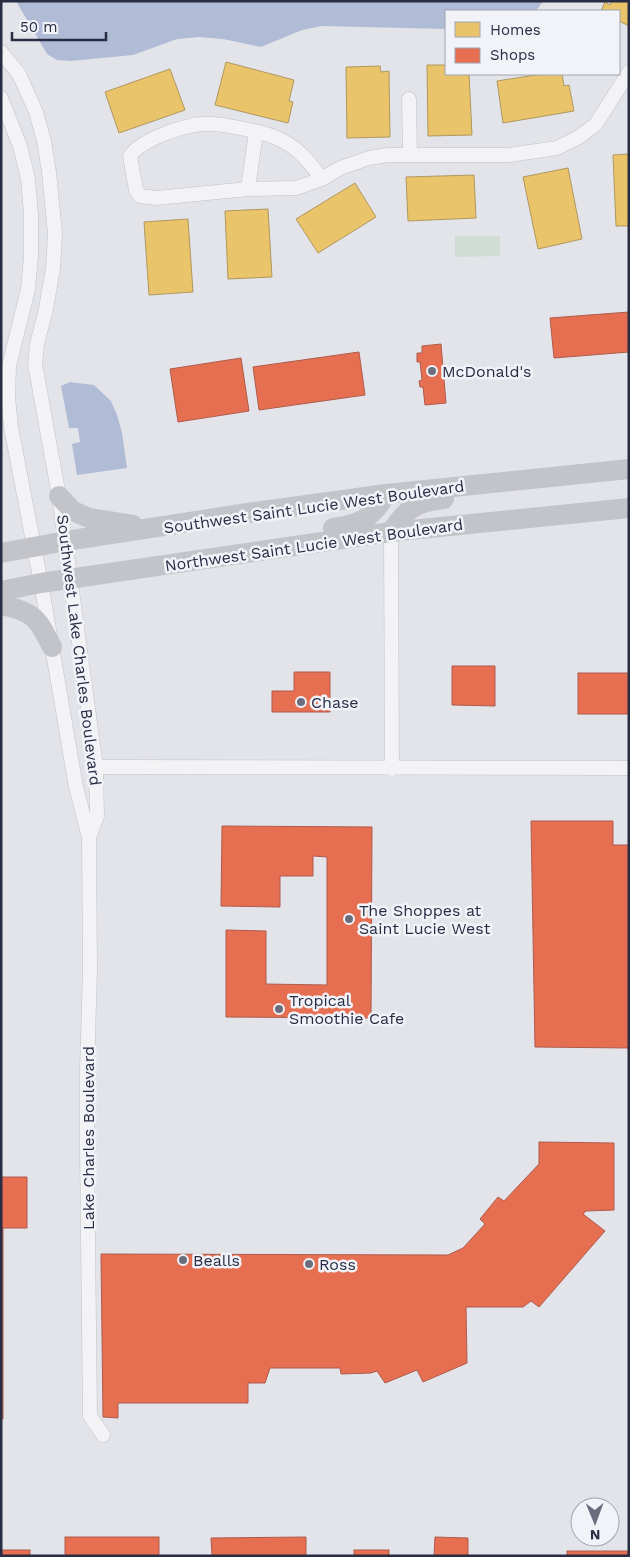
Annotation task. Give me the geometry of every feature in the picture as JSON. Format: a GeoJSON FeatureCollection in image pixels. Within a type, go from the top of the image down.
{"type":"FeatureCollection","features":[{"type":"Feature","properties":{"kind":"main road"},"geometry":{"type":"LineString","coordinates":[[391,532],[402,516],[421,503],[609,481],[629,470]]}},
{"type":"Feature","properties":{"kind":"main road","name":"Southwest Saint Lucie West Boulevard"},"geometry":{"type":"LineString","coordinates":[[1,553],[254,512],[386,494],[629,470]]}},
{"type":"Feature","properties":{"kind":"main road"},"geometry":{"type":"LineString","coordinates":[[142,568],[159,555],[344,527],[358,523],[372,514],[386,494]]}},
{"type":"Feature","properties":{"kind":"main road"},"geometry":{"type":"LineString","coordinates":[[59,496],[73,511],[89,518],[124,523],[147,529]]}},
{"type":"Feature","properties":{"kind":"main road","name":"Northwest Saint Lucie West Boulevard"},"geometry":{"type":"LineString","coordinates":[[1,591],[40,583],[391,532],[629,508]]}},
{"type":"Feature","properties":{"kind":"main road"},"geometry":{"type":"LineString","coordinates":[[1,605],[31,614],[42,628],[52,647]]}},
{"type":"Feature","properties":{"kind":"street","name":"Southwest Lake Charles Boulevard"},"geometry":{"type":"LineString","coordinates":[[1,52],[19,74],[36,112],[44,140],[49,172],[55,234],[53,268],[46,309],[37,344],[35,364],[66,541],[96,767],[97,816],[89,838]]}},
{"type":"Feature","properties":{"kind":"street"},"geometry":{"type":"LineString","coordinates":[[322,179],[302,154],[277,138],[256,132],[203,124],[162,134],[135,148],[130,156],[136,190],[140,196],[156,198],[248,189],[296,188],[322,179],[340,168],[369,158],[410,155],[508,155],[557,148],[579,138],[596,124],[629,72]]}},
{"type":"Feature","properties":{"kind":"street","name":"Southwest Lake Charles Boulevard"},"geometry":{"type":"LineString","coordinates":[[1,98],[20,146],[28,179],[31,214],[31,256],[28,289],[9,366],[8,398],[11,427],[76,787],[89,838]]}},
{"type":"Feature","properties":{"kind":"street"},"geometry":{"type":"LineString","coordinates":[[409,99],[410,155]]}},
{"type":"Feature","properties":{"kind":"street"},"geometry":{"type":"LineString","coordinates":[[248,189],[256,132]]}},
{"type":"Feature","properties":{"kind":"street"},"geometry":{"type":"LineString","coordinates":[[391,532],[392,769]]}},
{"type":"Feature","properties":{"kind":"street"},"geometry":{"type":"LineString","coordinates":[[96,767],[629,768]]}},
{"type":"Feature","properties":{"kind":"street","name":"Lake Charles Boulevard"},"geometry":{"type":"LineString","coordinates":[[89,838],[90,971],[87,1148],[90,1416],[103,1435]]}},
{"type":"Feature","properties":{"kind":"shaded area"},"geometry":{"type":"Polygon","coordinates":[[[455,236],[500,236],[500,256],[455,257],[455,236]]]}},
{"type":"Feature","properties":{"kind":"water"},"geometry":{"type":"Polygon","coordinates":[[[16,1],[543,1],[537,10],[445,10],[445,29],[322,26],[302,30],[261,47],[223,39],[199,37],[177,39],[133,55],[70,61],[57,60],[47,54],[16,1]]]}},
{"type":"Feature","properties":{"kind":"water"},"geometry":{"type":"Polygon","coordinates":[[[70,382],[94,385],[111,401],[122,433],[127,468],[77,475],[72,444],[80,442],[78,428],[69,428],[61,386],[70,382]]]}},
{"type":"Feature","properties":{"kind":"building: Homes"},"geometry":{"type":"Polygon","coordinates":[[[612,1],[629,1],[629,26],[620,22],[620,10],[601,10],[605,2],[610,5],[612,1]]]}},
{"type":"Feature","properties":{"kind":"building: Homes"},"geometry":{"type":"Polygon","coordinates":[[[226,62],[294,80],[289,101],[293,102],[288,123],[215,105],[226,62]]]}},
{"type":"Feature","properties":{"kind":"building: Homes"},"geometry":{"type":"Polygon","coordinates":[[[427,65],[445,65],[445,75],[469,75],[472,135],[428,136],[427,65]]]}},
{"type":"Feature","properties":{"kind":"building: Homes"},"geometry":{"type":"Polygon","coordinates":[[[380,66],[381,72],[389,71],[390,137],[347,138],[346,67],[380,66]]]}},
{"type":"Feature","properties":{"kind":"building: Homes"},"geometry":{"type":"Polygon","coordinates":[[[170,69],[185,110],[119,133],[105,92],[170,69]]]}},
{"type":"Feature","properties":{"kind":"building: Homes"},"geometry":{"type":"Polygon","coordinates":[[[536,75],[562,75],[564,86],[569,85],[574,111],[503,123],[497,81],[536,75]]]}},
{"type":"Feature","properties":{"kind":"building: Homes"},"geometry":{"type":"Polygon","coordinates":[[[629,154],[629,226],[616,226],[613,155],[629,154]]]}},
{"type":"Feature","properties":{"kind":"building: Homes"},"geometry":{"type":"Polygon","coordinates":[[[568,168],[582,239],[538,249],[523,177],[568,168]]]}},
{"type":"Feature","properties":{"kind":"building: Homes"},"geometry":{"type":"Polygon","coordinates":[[[474,175],[476,218],[408,221],[406,177],[474,175]]]}},
{"type":"Feature","properties":{"kind":"building: Homes"},"geometry":{"type":"Polygon","coordinates":[[[355,183],[376,217],[318,253],[296,219],[355,183]]]}},
{"type":"Feature","properties":{"kind":"building: Homes"},"geometry":{"type":"Polygon","coordinates":[[[268,209],[272,277],[228,279],[225,211],[268,209]]]}},
{"type":"Feature","properties":{"kind":"building: Homes"},"geometry":{"type":"Polygon","coordinates":[[[188,219],[193,292],[149,295],[144,222],[188,219]]]}},
{"type":"Feature","properties":{"kind":"building: Shops"},"geometry":{"type":"Polygon","coordinates":[[[629,312],[629,352],[554,358],[550,318],[629,312]]]}},
{"type":"Feature","properties":{"kind":"building: Shops","name":"McDonald's"},"geometry":{"type":"Polygon","coordinates":[[[441,344],[446,403],[425,405],[423,387],[420,387],[419,381],[422,380],[420,362],[417,362],[417,353],[422,353],[422,346],[441,344]]]}},
{"type":"Feature","properties":{"kind":"building: Shops"},"geometry":{"type":"Polygon","coordinates":[[[359,352],[365,395],[259,410],[253,367],[359,352]]]}},
{"type":"Feature","properties":{"kind":"building: Shops"},"geometry":{"type":"Polygon","coordinates":[[[241,358],[249,411],[178,422],[170,369],[241,358]]]}},
{"type":"Feature","properties":{"kind":"building: Shops"},"geometry":{"type":"Polygon","coordinates":[[[452,666],[495,666],[495,706],[452,705],[452,666]]]}},
{"type":"Feature","properties":{"kind":"building: Shops","name":"Chase"},"geometry":{"type":"Polygon","coordinates":[[[294,672],[330,672],[330,712],[272,712],[272,691],[294,691],[294,672]]]}},
{"type":"Feature","properties":{"kind":"building: Shops"},"geometry":{"type":"Polygon","coordinates":[[[578,673],[629,673],[629,714],[578,714],[578,673]]]}},
{"type":"Feature","properties":{"kind":"building: Shops"},"geometry":{"type":"Polygon","coordinates":[[[531,821],[613,821],[613,845],[629,845],[629,1048],[535,1047],[531,821]]]}},
{"type":"Feature","properties":{"kind":"building: Shops","name":"The Shoppes at Saint Lucie West"},"geometry":{"type":"Polygon","coordinates":[[[222,826],[372,827],[371,1018],[226,1017],[226,930],[266,931],[266,984],[327,985],[327,857],[313,856],[313,876],[280,876],[280,907],[221,906],[222,826]]]}},
{"type":"Feature","properties":{"kind":"building: Shops"},"geometry":{"type":"Polygon","coordinates":[[[539,1142],[614,1143],[614,1210],[586,1211],[583,1214],[605,1231],[539,1307],[531,1301],[523,1307],[466,1307],[467,1363],[423,1382],[417,1370],[385,1383],[377,1371],[341,1374],[340,1368],[270,1368],[265,1383],[248,1383],[248,1403],[118,1403],[118,1418],[103,1417],[101,1254],[448,1255],[463,1248],[485,1224],[480,1219],[498,1197],[504,1201],[539,1164],[539,1142]]]}},
{"type":"Feature","properties":{"kind":"building: Shops"},"geometry":{"type":"Polygon","coordinates":[[[1,1177],[27,1177],[27,1228],[3,1228],[3,1419],[1,1419],[1,1177]]]}},
{"type":"Feature","properties":{"kind":"building: Shops"},"geometry":{"type":"Polygon","coordinates":[[[65,1537],[159,1537],[159,1556],[65,1556],[65,1537]]]}},
{"type":"Feature","properties":{"kind":"building: Shops"},"geometry":{"type":"Polygon","coordinates":[[[306,1537],[306,1556],[212,1556],[211,1538],[306,1537]]]}},
{"type":"Feature","properties":{"kind":"building: Shops"},"geometry":{"type":"Polygon","coordinates":[[[435,1537],[468,1538],[468,1556],[434,1556],[435,1537]]]}},
{"type":"Feature","properties":{"kind":"building: Shops"},"geometry":{"type":"Polygon","coordinates":[[[1,1550],[30,1550],[30,1556],[1,1556],[1,1550]]]}},
{"type":"Feature","properties":{"kind":"building: Shops"},"geometry":{"type":"Polygon","coordinates":[[[354,1550],[389,1550],[389,1556],[354,1556],[354,1550]]]}},
{"type":"Feature","properties":{"kind":"building: Shops"},"geometry":{"type":"Polygon","coordinates":[[[567,1551],[628,1551],[628,1556],[567,1556],[567,1551]]]}},
{"type":"Feature","properties":{"kind":"place","name":"McDonald's"},"geometry":{"type":"Point","coordinates":[432,371]}},
{"type":"Feature","properties":{"kind":"place","name":"Chase"},"geometry":{"type":"Point","coordinates":[301,702]}},
{"type":"Feature","properties":{"kind":"place","name":"The Shoppes at Saint Lucie West"},"geometry":{"type":"Point","coordinates":[349,919]}},
{"type":"Feature","properties":{"kind":"place","name":"Tropical Smoothie Cafe"},"geometry":{"type":"Point","coordinates":[279,1009]}},
{"type":"Feature","properties":{"kind":"place","name":"Bealls"},"geometry":{"type":"Point","coordinates":[183,1260]}},
{"type":"Feature","properties":{"kind":"place","name":"Ross"},"geometry":{"type":"Point","coordinates":[309,1264]}}]}
